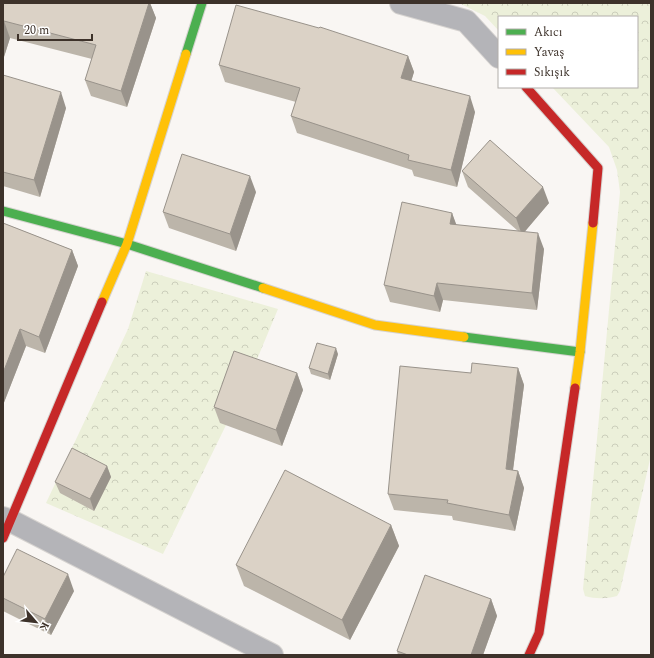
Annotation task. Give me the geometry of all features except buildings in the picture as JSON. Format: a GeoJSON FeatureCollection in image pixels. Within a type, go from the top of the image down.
{"type":"FeatureCollection","features":[{"type":"Feature","properties":{"kind":"street"},"geometry":{"type":"LineString","coordinates":[[202,3],[127,244],[6,526],[272,655]]}},
{"type":"Feature","properties":{"kind":"street"},"geometry":{"type":"LineString","coordinates":[[401,3],[466,21],[498,56]]}},
{"type":"Feature","properties":{"kind":"street"},"geometry":{"type":"LineString","coordinates":[[527,88],[598,168],[580,352],[539,633],[529,655]]}},
{"type":"Feature","properties":{"kind":"street"},"geometry":{"type":"LineString","coordinates":[[3,210],[127,244],[375,324],[580,352]]}},
{"type":"Feature","properties":{"kind":"green space"},"geometry":{"type":"Polygon","coordinates":[[[459,3],[651,3],[651,455],[620,591],[617,596],[605,598],[589,597],[585,596],[583,589],[620,192],[617,170],[609,147],[553,88],[638,88],[638,16],[498,16],[498,30],[485,16],[459,3]]]}},
{"type":"Feature","properties":{"kind":"green space"},"geometry":{"type":"Polygon","coordinates":[[[146,271],[278,309],[250,376],[163,554],[46,503],[128,329],[146,271]]]}},
{"type":"Feature","properties":{"kind":"traffic: fast"},"geometry":{"type":"LineString","coordinates":[[186,54],[202,3]]}},
{"type":"Feature","properties":{"kind":"traffic: fast"},"geometry":{"type":"LineString","coordinates":[[3,211],[127,244],[263,288]]}},
{"type":"Feature","properties":{"kind":"traffic: fast"},"geometry":{"type":"LineString","coordinates":[[464,337],[580,352]]}},
{"type":"Feature","properties":{"kind":"traffic: slow"},"geometry":{"type":"LineString","coordinates":[[102,302],[127,244],[186,54]]}},
{"type":"Feature","properties":{"kind":"traffic: slow"},"geometry":{"type":"LineString","coordinates":[[575,388],[593,223]]}},
{"type":"Feature","properties":{"kind":"traffic: slow"},"geometry":{"type":"LineString","coordinates":[[263,288],[375,325],[464,337]]}},
{"type":"Feature","properties":{"kind":"traffic: jam"},"geometry":{"type":"LineString","coordinates":[[527,88],[598,168],[593,223]]}},
{"type":"Feature","properties":{"kind":"traffic: jam"},"geometry":{"type":"LineString","coordinates":[[3,538],[102,302]]}},
{"type":"Feature","properties":{"kind":"traffic: jam"},"geometry":{"type":"LineString","coordinates":[[529,655],[539,633],[575,388]]}}]}
